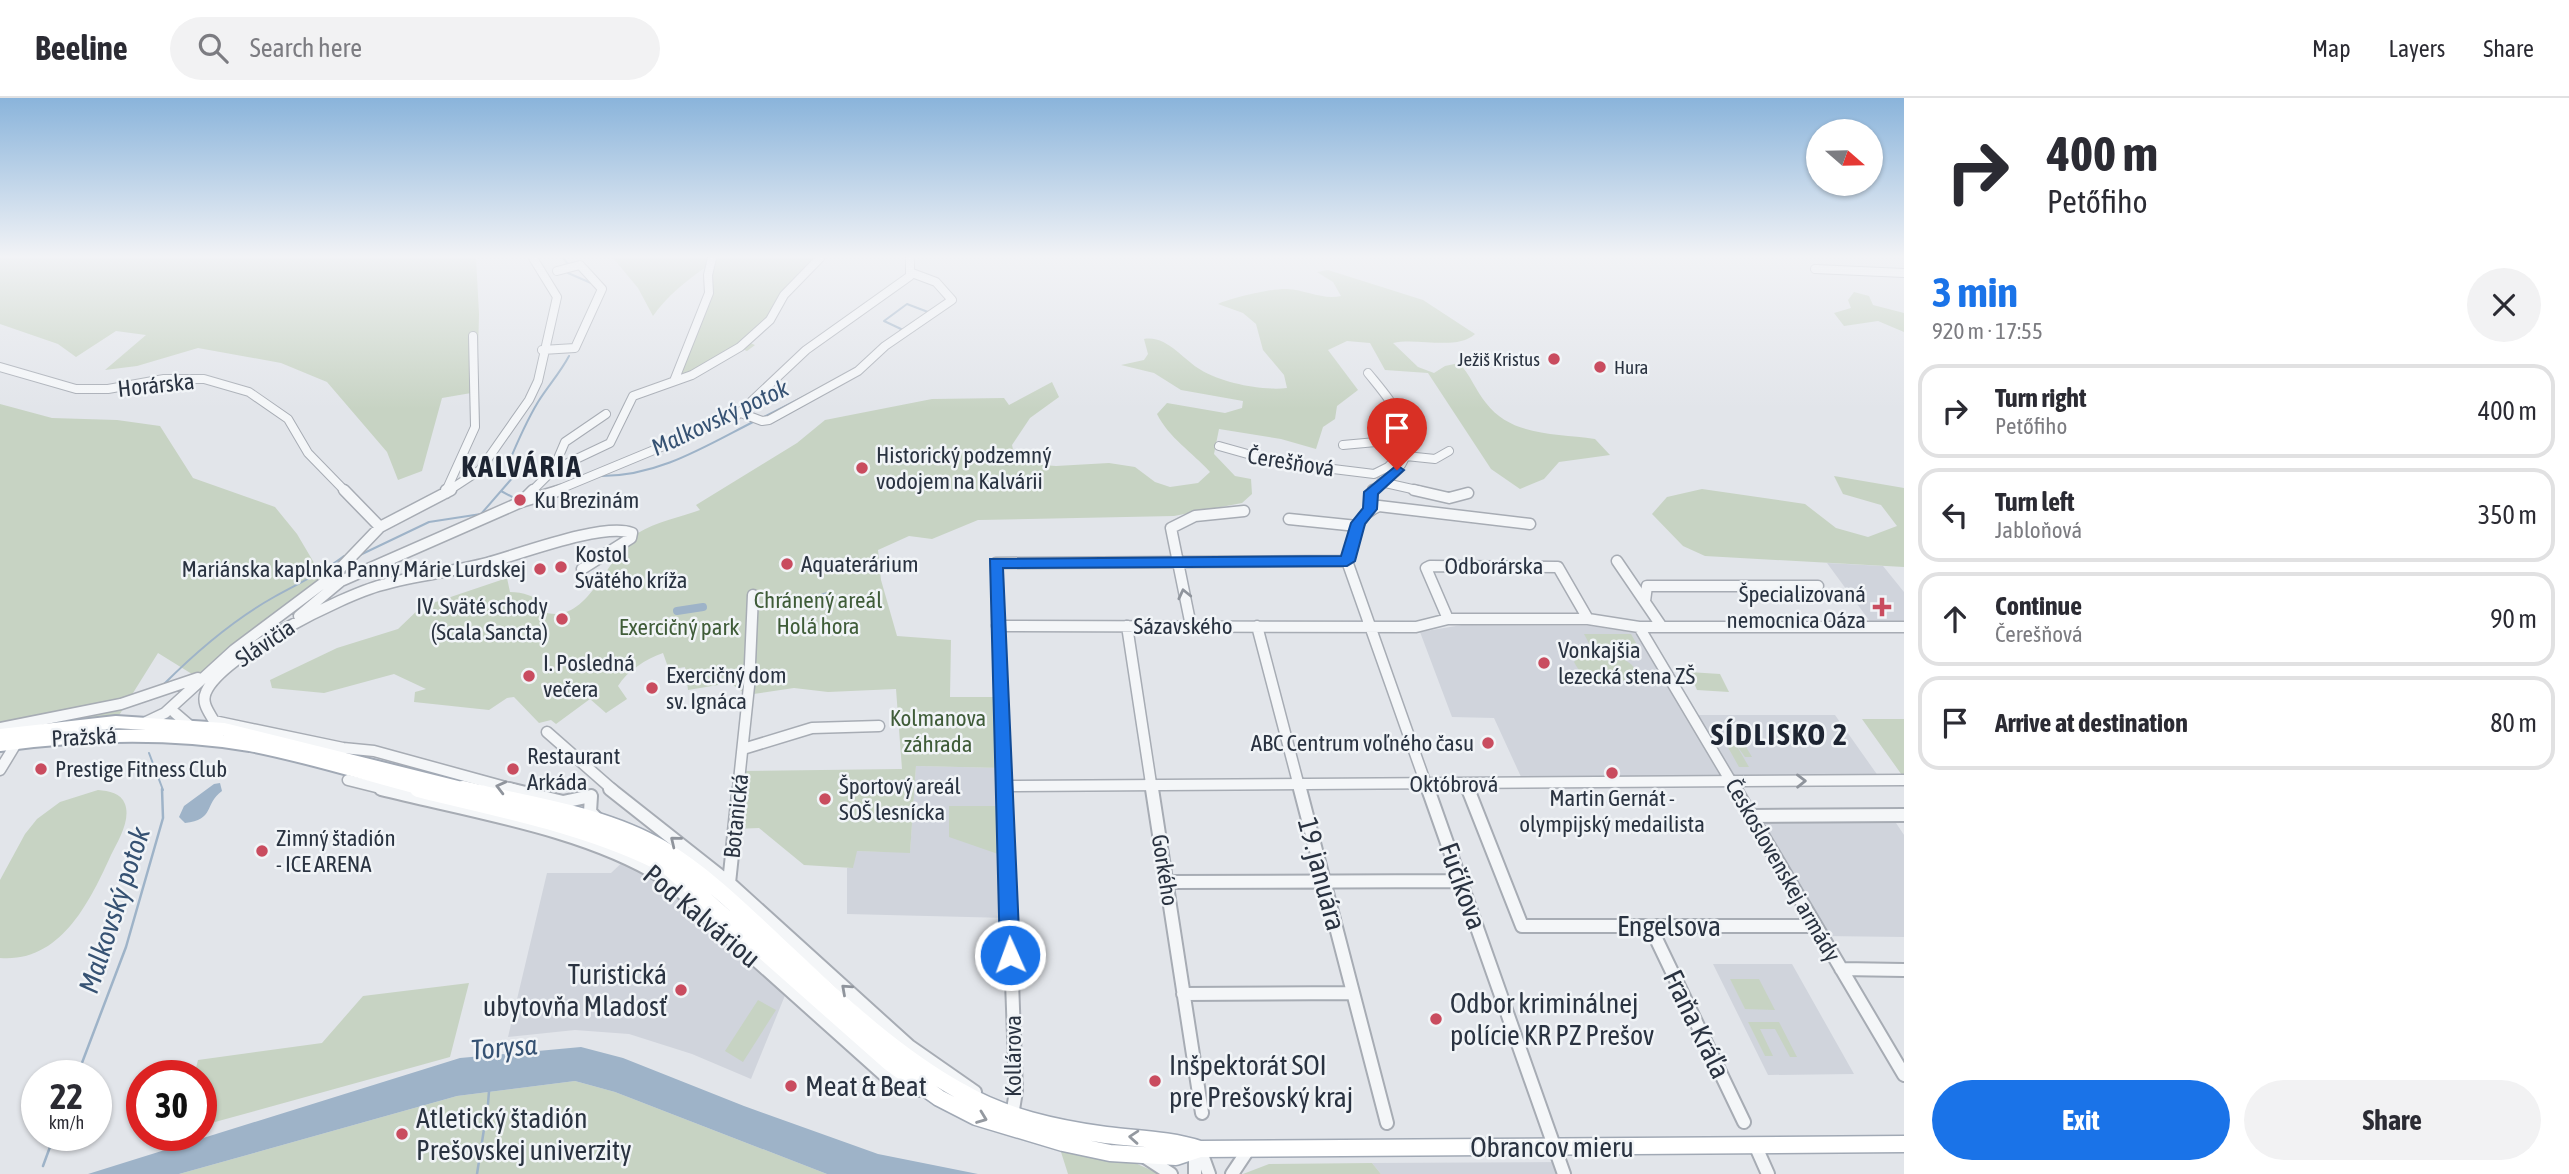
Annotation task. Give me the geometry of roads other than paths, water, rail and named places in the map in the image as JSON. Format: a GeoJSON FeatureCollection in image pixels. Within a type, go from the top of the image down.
{"type":"FeatureCollection","features":[{"type":"Feature","properties":{"kind":"main road","name":"Pražská"},"geometry":{"type":"LineString","coordinates":[[0,735],[77,725],[144,722],[172,714]]}},
{"type":"Feature","properties":{"kind":"main road","name":"Pražská"},"geometry":{"type":"LineString","coordinates":[[0,745],[121,734],[172,714]]}},
{"type":"Feature","properties":{"kind":"main road","name":"Pod Kalváriou"},"geometry":{"type":"LineString","coordinates":[[172,714],[189,725],[260,736],[575,822],[667,866],[702,894],[890,1063],[939,1098],[976,1117],[1006,1116],[1108,1135],[1174,1139],[1200,1149]]}},
{"type":"Feature","properties":{"kind":"main road","name":"Pod Kalváriou"},"geometry":{"type":"LineString","coordinates":[[172,714],[253,746],[575,822],[607,825],[635,835],[687,865],[905,1056],[961,1093],[1006,1116],[1110,1153],[1176,1157],[1200,1149]]}},
{"type":"Feature","properties":{"kind":"main road","name":"Obrancov mieru"},"geometry":{"type":"LineString","coordinates":[[1200,1149],[1904,1144]]}},
{"type":"Feature","properties":{"kind":"street"},"geometry":{"type":"LineString","coordinates":[[294,621],[338,578],[376,524],[446,493],[480,470],[529,400],[538,381],[552,308]]}},
{"type":"Feature","properties":{"kind":"street"},"geometry":{"type":"LineString","coordinates":[[542,350],[575,348],[593,308]]}},
{"type":"Feature","properties":{"kind":"street"},"geometry":{"type":"LineString","coordinates":[[670,382],[698,308]]}},
{"type":"Feature","properties":{"kind":"street"},"geometry":{"type":"LineString","coordinates":[[670,382],[702,308]]}},
{"type":"Feature","properties":{"kind":"street"},"geometry":{"type":"LineString","coordinates":[[524,498],[553,470],[606,447],[634,396],[719,361],[740,347],[770,320],[777,308]]}},
{"type":"Feature","properties":{"kind":"street"},"geometry":{"type":"LineString","coordinates":[[172,714],[202,677],[338,578],[524,498],[598,476],[741,413],[806,350],[864,308]]}},
{"type":"Feature","properties":{"kind":"street"},"geometry":{"type":"LineString","coordinates":[[741,413],[759,420],[769,420],[858,371],[885,346],[940,308]]}},
{"type":"Feature","properties":{"kind":"street"},"geometry":{"type":"LineString","coordinates":[[446,493],[446,481],[469,447],[477,429],[479,412],[474,366],[477,350],[472,336]]}},
{"type":"Feature","properties":{"kind":"street","name":"Horárska"},"geometry":{"type":"LineString","coordinates":[[0,367],[76,389],[108,390],[164,379],[204,379],[249,392],[288,419],[308,453],[376,524]]}},
{"type":"Feature","properties":{"kind":"street"},"geometry":{"type":"LineString","coordinates":[[1176,561],[1347,561],[1357,526],[1373,506],[1371,492],[1397,470],[1409,440],[1401,420],[1368,373]]}},
{"type":"Feature","properties":{"kind":"street"},"geometry":{"type":"LineString","coordinates":[[553,470],[565,442],[606,414]]}},
{"type":"Feature","properties":{"kind":"street","name":"Čerešňová"},"geometry":{"type":"LineString","coordinates":[[1219,446],[1248,458],[1275,463],[1374,474],[1404,456],[1405,447],[1398,440],[1342,445]]}},
{"type":"Feature","properties":{"kind":"street"},"geometry":{"type":"LineString","coordinates":[[1404,456],[1435,459],[1449,451]]}},
{"type":"Feature","properties":{"kind":"street"},"geometry":{"type":"LineString","coordinates":[[1381,482],[1449,498],[1462,492],[1468,493]]}},
{"type":"Feature","properties":{"kind":"street"},"geometry":{"type":"LineString","coordinates":[[1373,506],[1530,524]]}},
{"type":"Feature","properties":{"kind":"street"},"geometry":{"type":"LineString","coordinates":[[1191,626],[1171,528],[1174,524],[1213,513],[1244,511]]}},
{"type":"Feature","properties":{"kind":"street"},"geometry":{"type":"LineString","coordinates":[[1289,519],[1357,526]]}},
{"type":"Feature","properties":{"kind":"street"},"geometry":{"type":"LineString","coordinates":[[376,524],[391,520]]}},
{"type":"Feature","properties":{"kind":"street","name":"Slávičia"},"geometry":{"type":"LineString","coordinates":[[202,677],[215,678],[294,621],[380,585],[487,563],[538,544],[608,533],[632,533],[631,538],[582,569]]}},
{"type":"Feature","properties":{"kind":"street","name":"Kollárova"},"geometry":{"type":"LineString","coordinates":[[1006,1116],[1016,1091],[996,563],[1176,561]]}},
{"type":"Feature","properties":{"kind":"street","name":"Fučíkova"},"geometry":{"type":"LineString","coordinates":[[1347,561],[1564,1174]]}},
{"type":"Feature","properties":{"kind":"street"},"geometry":{"type":"LineString","coordinates":[[1617,561],[1662,626]]}},
{"type":"Feature","properties":{"kind":"street","name":"Odborárska"},"geometry":{"type":"LineString","coordinates":[[1448,619],[1426,568],[1430,566],[1558,567],[1587,619]]}},
{"type":"Feature","properties":{"kind":"street"},"geometry":{"type":"LineString","coordinates":[[1645,601],[1647,586],[1818,586]]}},
{"type":"Feature","properties":{"kind":"street","name":"Botanická"},"geometry":{"type":"LineString","coordinates":[[729,883],[743,749],[753,595]]}},
{"type":"Feature","properties":{"kind":"street"},"geometry":{"type":"LineString","coordinates":[[1370,626],[1416,627],[1448,619],[1587,619],[1639,627],[1904,627]]}},
{"type":"Feature","properties":{"kind":"street","name":"Sázavského"},"geometry":{"type":"LineString","coordinates":[[997,626],[1370,626]]}},
{"type":"Feature","properties":{"kind":"street","name":"Gorkého"},"geometry":{"type":"LineString","coordinates":[[1127,626],[1202,1113]]}},
{"type":"Feature","properties":{"kind":"street","name":"19. januára"},"geometry":{"type":"LineString","coordinates":[[1257,626],[1387,1123]]}},
{"type":"Feature","properties":{"kind":"street","name":"Československej armády"},"geometry":{"type":"LineString","coordinates":[[1639,627],[1904,1075]]}},
{"type":"Feature","properties":{"kind":"street"},"geometry":{"type":"LineString","coordinates":[[0,728],[121,704],[202,677]]}},
{"type":"Feature","properties":{"kind":"street"},"geometry":{"type":"LineString","coordinates":[[215,678],[205,693],[204,703],[214,720],[343,748],[374,751],[440,771],[563,802],[591,796]]}},
{"type":"Feature","properties":{"kind":"street"},"geometry":{"type":"LineString","coordinates":[[172,714],[185,690],[179,685]]}},
{"type":"Feature","properties":{"kind":"street","name":"Botanická"},"geometry":{"type":"LineString","coordinates":[[743,749],[767,744],[812,727],[878,726]]}},
{"type":"Feature","properties":{"kind":"street","name":"Pod Kalváriou"},"geometry":{"type":"LineString","coordinates":[[547,732],[601,781],[729,883],[909,1046],[1006,1116]]}},
{"type":"Feature","properties":{"kind":"street"},"geometry":{"type":"LineString","coordinates":[[0,770],[17,742]]}},
{"type":"Feature","properties":{"kind":"street","name":"Pod Kalváriou"},"geometry":{"type":"LineString","coordinates":[[348,780],[553,832],[631,859],[680,891],[723,935],[746,951],[888,1078],[939,1098]]}},
{"type":"Feature","properties":{"kind":"street","name":"Októbrová"},"geometry":{"type":"LineString","coordinates":[[1004,786],[1466,785],[1898,780]]}},
{"type":"Feature","properties":{"kind":"street"},"geometry":{"type":"LineString","coordinates":[[575,822],[601,781]]}},
{"type":"Feature","properties":{"kind":"street","name":"Engelsova"},"geometry":{"type":"LineString","coordinates":[[1466,785],[1522,926],[1816,926]]}},
{"type":"Feature","properties":{"kind":"street"},"geometry":{"type":"LineString","coordinates":[[591,796],[590,812],[607,825]]}},
{"type":"Feature","properties":{"kind":"street"},"geometry":{"type":"LineString","coordinates":[[1752,816],[1904,815]]}},
{"type":"Feature","properties":{"kind":"street"},"geometry":{"type":"LineString","coordinates":[[1167,882],[1461,881]]}},
{"type":"Feature","properties":{"kind":"street","name":"Fraňa Kráľa"},"geometry":{"type":"LineString","coordinates":[[1650,926],[1744,1122]]}},
{"type":"Feature","properties":{"kind":"street","name":"Československej armády"},"geometry":{"type":"LineString","coordinates":[[1841,969],[1904,970]]}},
{"type":"Feature","properties":{"kind":"street"},"geometry":{"type":"LineString","coordinates":[[1184,994],[1353,993]]}},
{"type":"Feature","properties":{"kind":"street"},"geometry":{"type":"LineString","coordinates":[[1756,1147],[1768,1174]]}},
{"type":"Feature","properties":{"kind":"street"},"geometry":{"type":"LineString","coordinates":[[1195,1174],[1195,1160],[1200,1149]]}},
{"type":"Feature","properties":{"kind":"street"},"geometry":{"type":"LineString","coordinates":[[1200,1149],[1209,1174]]}},
{"type":"Feature","properties":{"kind":"street"},"geometry":{"type":"LineString","coordinates":[[1232,1174],[1248,1150]]}},
{"type":"Feature","properties":{"kind":"street"},"geometry":{"type":"LineString","coordinates":[[1142,1155],[1171,1174]]}},
{"type":"Feature","properties":{"kind":"water"},"geometry":{"type":"Polygon","coordinates":[[[220,783],[222,791],[201,819],[185,823],[179,817],[184,806],[214,784],[220,783]]]}},
{"type":"Feature","properties":{"kind":"water"},"geometry":{"type":"Polygon","coordinates":[[[581,1047],[623,1058],[744,1106],[878,1154],[978,1174],[827,1174],[615,1092],[575,1081],[457,1096],[179,1174],[88,1174],[162,1151],[217,1151],[217,1134],[460,1058],[581,1047]]]}},
{"type":"Feature","properties":{"kind":"waterway","name":"Malkovský potok"},"geometry":{"type":"LineString","coordinates":[[900,332],[901,329],[884,321],[901,308]]}},
{"type":"Feature","properties":{"kind":"waterway","name":"Malkovský potok"},"geometry":{"type":"LineString","coordinates":[[918,308],[928,312]]}},
{"type":"Feature","properties":{"kind":"waterway","name":"Malkovský potok"},"geometry":{"type":"LineString","coordinates":[[360,555],[429,522],[481,514],[514,476],[507,467],[521,434],[538,402],[569,356]]}},
{"type":"Feature","properties":{"kind":"waterway","name":"Malkovský potok"},"geometry":{"type":"LineString","coordinates":[[764,417],[809,394]]}},
{"type":"Feature","properties":{"kind":"waterway","name":"Malkovský potok"},"geometry":{"type":"LineString","coordinates":[[602,476],[623,475],[661,466],[753,422]]}},
{"type":"Feature","properties":{"kind":"waterway","name":"Malkovský potok"},"geometry":{"type":"LineString","coordinates":[[501,491],[516,499]]}},
{"type":"Feature","properties":{"kind":"waterway","name":"Malkovský potok"},"geometry":{"type":"LineString","coordinates":[[164,684],[202,648],[244,616],[344,556]]}},
{"type":"Feature","properties":{"kind":"waterway"},"geometry":{"type":"LineString","coordinates":[[804,600],[827,593]]}},
{"type":"Feature","properties":{"kind":"waterway"},"geometry":{"type":"LineString","coordinates":[[677,611],[703,607]]}},
{"type":"Feature","properties":{"kind":"waterway","name":"Malkovský potok"},"geometry":{"type":"LineString","coordinates":[[149,753],[163,790]]}},
{"type":"Feature","properties":{"kind":"waterway","name":"Malkovský potok"},"geometry":{"type":"LineString","coordinates":[[83,1060],[126,947],[163,818],[162,789]]}},
{"type":"Feature","properties":{"kind":"waterway"},"geometry":{"type":"LineString","coordinates":[[488,1104],[489,1091]]}},
{"type":"Feature","properties":{"kind":"waterway"},"geometry":{"type":"LineString","coordinates":[[477,1174],[487,1110]]}},
{"type":"Feature","properties":{"kind":"waterway","name":"Malkovský potok"},"geometry":{"type":"LineString","coordinates":[[43,1166],[48,1151]]}},
{"type":"Feature","properties":{"kind":"place","name":"Ježiš Kristus"},"geometry":{"type":"Point","coordinates":[1554,359]}},
{"type":"Feature","properties":{"kind":"place","name":"Hura"},"geometry":{"type":"Point","coordinates":[1600,367]}},
{"type":"Feature","properties":{"kind":"place","name":"Historický podzemný vodojem na Kalvárii"},"geometry":{"type":"Point","coordinates":[862,468]}},
{"type":"Feature","properties":{"kind":"place","name":"Ku Brezinám"},"geometry":{"type":"Point","coordinates":[520,500]}},
{"type":"Feature","properties":{"kind":"place","name":"Aquaterárium"},"geometry":{"type":"Point","coordinates":[787,564]}},
{"type":"Feature","properties":{"kind":"place","name":"Kostol Svätého kríža"},"geometry":{"type":"Point","coordinates":[561,567]}},
{"type":"Feature","properties":{"kind":"place","name":"Mariánska kaplnka Panny Márie Lurdskej"},"geometry":{"type":"Point","coordinates":[540,569]}},
{"type":"Feature","properties":{"kind":"place","name":"Špecializovaná nemocnica Oáza"},"geometry":{"type":"Point","coordinates":[1882,607]}},
{"type":"Feature","properties":{"kind":"place","name":"IV. Sväté schody (Scala Sancta)"},"geometry":{"type":"Point","coordinates":[562,619]}},
{"type":"Feature","properties":{"kind":"place","name":"Vonkajšia lezecká stena ZŠ"},"geometry":{"type":"Point","coordinates":[1544,663]}},
{"type":"Feature","properties":{"kind":"place","name":"I. Posledná večera"},"geometry":{"type":"Point","coordinates":[529,676]}},
{"type":"Feature","properties":{"kind":"place","name":"Exercičný dom sv. Ignáca"},"geometry":{"type":"Point","coordinates":[652,688]}},
{"type":"Feature","properties":{"kind":"place","name":"ABC Centrum voľného času"},"geometry":{"type":"Point","coordinates":[1488,743]}},
{"type":"Feature","properties":{"kind":"place","name":"Prestige Fitness Club"},"geometry":{"type":"Point","coordinates":[41,769]}},
{"type":"Feature","properties":{"kind":"place","name":"Restaurant Arkáda"},"geometry":{"type":"Point","coordinates":[513,769]}},
{"type":"Feature","properties":{"kind":"place","name":"Martin Gernát - olympijský medailista"},"geometry":{"type":"Point","coordinates":[1612,773]}},
{"type":"Feature","properties":{"kind":"place","name":"Športový areál SOŠ lesnícka"},"geometry":{"type":"Point","coordinates":[825,799]}},
{"type":"Feature","properties":{"kind":"place","name":"Zimný štadión - ICE ARENA"},"geometry":{"type":"Point","coordinates":[262,851]}},
{"type":"Feature","properties":{"kind":"place","name":"Turistická ubytovňa Mladosť"},"geometry":{"type":"Point","coordinates":[681,990]}},
{"type":"Feature","properties":{"kind":"place","name":"Odbor kriminálnej polície KR PZ Prešov"},"geometry":{"type":"Point","coordinates":[1436,1019]}},
{"type":"Feature","properties":{"kind":"place","name":"Inšpektorát SOI pre Prešovský kraj"},"geometry":{"type":"Point","coordinates":[1155,1081]}},
{"type":"Feature","properties":{"kind":"place","name":"Meat & Beat"},"geometry":{"type":"Point","coordinates":[791,1086]}},
{"type":"Feature","properties":{"kind":"place","name":"Atletický štadión Prešovskej univerzity"},"geometry":{"type":"Point","coordinates":[402,1134]}},
{"type":"Feature","properties":{"kind":"district","name":"KALVÁRIA"},"geometry":{"type":"Point","coordinates":[522,467]}},
{"type":"Feature","properties":{"kind":"district","name":"SÍDLISKO 2"},"geometry":{"type":"Point","coordinates":[1780,735]}},
{"type":"Feature","properties":{"kind":"park label","name":"Chránený areál Holá hora"},"geometry":{"type":"Point","coordinates":[818,613]}},
{"type":"Feature","properties":{"kind":"park label","name":"Exercičný park"},"geometry":{"type":"Point","coordinates":[679,627]}},
{"type":"Feature","properties":{"kind":"park label","name":"Kolmanova záhrada"},"geometry":{"type":"Point","coordinates":[938,731]}},
{"type":"Feature","properties":{"kind":"water label","name":"Torysa"},"geometry":{"type":"Point","coordinates":[504,1047]}}]}
